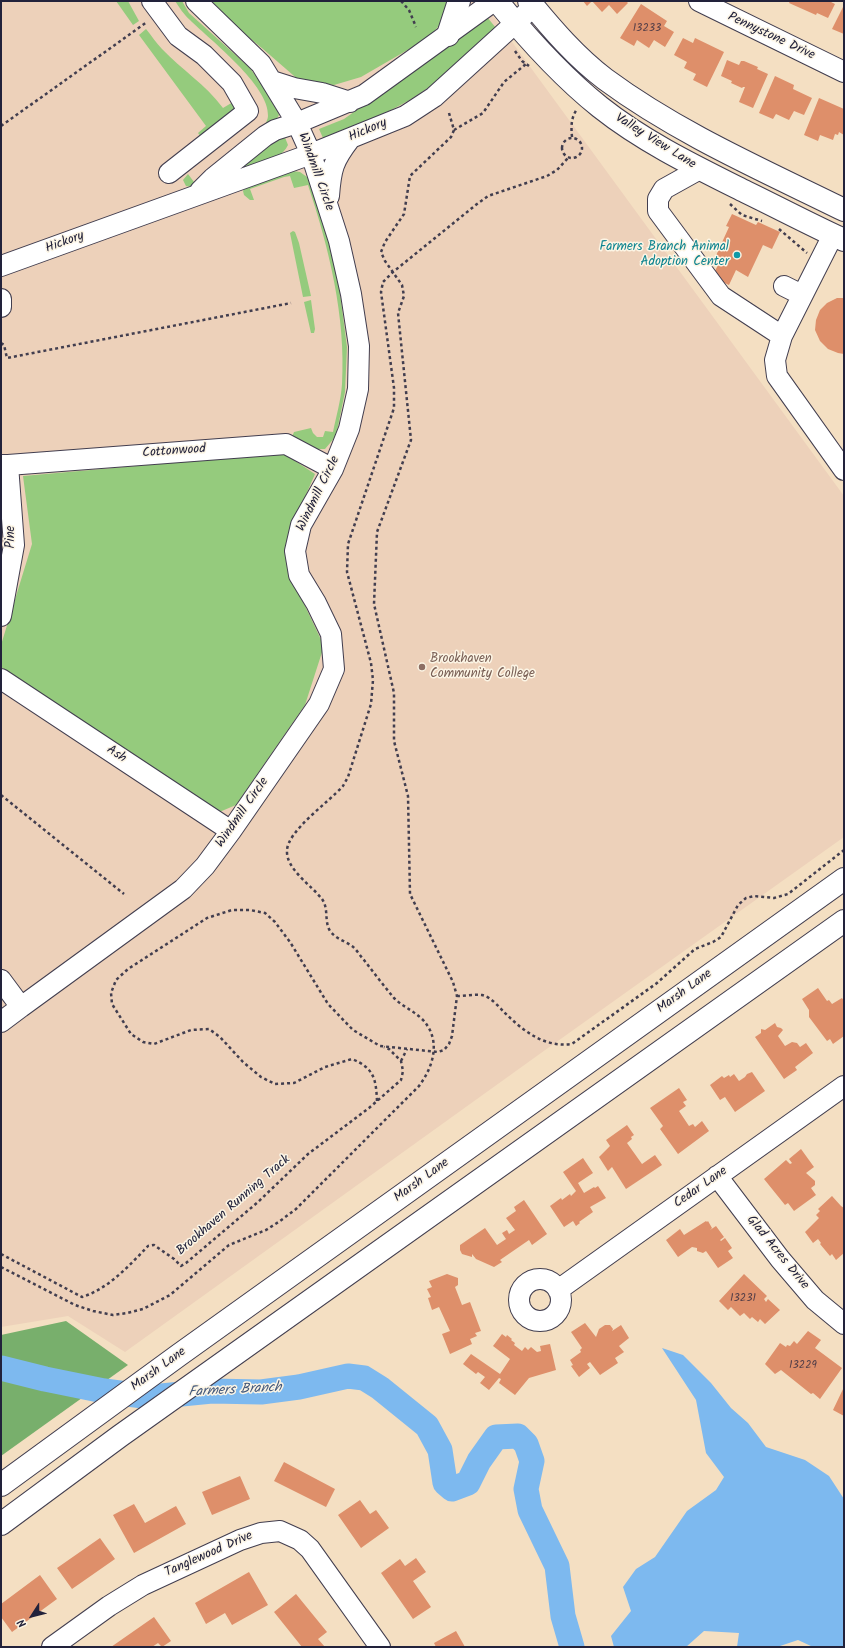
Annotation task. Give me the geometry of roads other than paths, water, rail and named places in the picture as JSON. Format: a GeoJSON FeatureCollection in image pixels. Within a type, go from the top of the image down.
{"type":"FeatureCollection","features":[{"type":"Feature","properties":{"kind":"main road"},"geometry":{"type":"LineString","coordinates":[[448,35],[459,1]]}},
{"type":"Feature","properties":{"kind":"main road","name":"Valley View Lane"},"geometry":{"type":"LineString","coordinates":[[496,1],[571,82],[601,108],[671,154],[838,238]]}},
{"type":"Feature","properties":{"kind":"main road","name":"Valley View Lane"},"geometry":{"type":"LineString","coordinates":[[532,4],[554,30],[605,79],[658,114],[695,136],[844,210]]}},
{"type":"Feature","properties":{"kind":"main road"},"geometry":{"type":"LineString","coordinates":[[838,238],[844,215]]}},
{"type":"Feature","properties":{"kind":"main road","name":"Marsh Lane"},"geometry":{"type":"LineString","coordinates":[[1,1485],[175,1358],[844,879]]}},
{"type":"Feature","properties":{"kind":"main road"},"geometry":{"type":"LineString","coordinates":[[1,1524],[120,1436],[844,921]]}},
{"type":"Feature","properties":{"kind":"street","name":"Windmill Circle"},"geometry":{"type":"LineString","coordinates":[[1,1022],[183,889],[205,866],[319,704],[334,669],[331,634],[299,575],[295,551],[301,525],[333,470],[349,429],[357,396],[359,346],[346,272],[329,206],[311,154],[297,123],[261,64],[196,1]]}},
{"type":"Feature","properties":{"kind":"street","name":"Hickory"},"geometry":{"type":"LineString","coordinates":[[196,196],[213,178],[265,136],[275,130],[297,123],[364,95],[496,1]]}},
{"type":"Feature","properties":{"kind":"street","name":"Pennystone Drive"},"geometry":{"type":"LineString","coordinates":[[699,1],[844,72]]}},
{"type":"Feature","properties":{"kind":"street","name":"Hickory"},"geometry":{"type":"LineString","coordinates":[[1,266],[311,154],[405,116],[434,97],[515,23],[532,4]]}},
{"type":"Feature","properties":{"kind":"street"},"geometry":{"type":"LineString","coordinates":[[156,7],[178,36],[204,55],[232,83],[248,112],[169,173]]}},
{"type":"Feature","properties":{"kind":"street"},"geometry":{"type":"LineString","coordinates":[[272,81],[294,88],[322,93],[350,102]]}},
{"type":"Feature","properties":{"kind":"street"},"geometry":{"type":"LineString","coordinates":[[329,206],[332,168],[338,154],[350,139]]}},
{"type":"Feature","properties":{"kind":"street"},"geometry":{"type":"LineString","coordinates":[[700,169],[664,189],[658,199],[658,212],[721,296],[782,336]]}},
{"type":"Feature","properties":{"kind":"street"},"geometry":{"type":"LineString","coordinates":[[838,238],[802,295],[782,336],[775,360],[777,376],[844,470]]}},
{"type":"Feature","properties":{"kind":"street"},"geometry":{"type":"LineString","coordinates":[[784,286],[802,295]]}},
{"type":"Feature","properties":{"kind":"street"},"geometry":{"type":"LineString","coordinates":[[1,299],[1,307]]}},
{"type":"Feature","properties":{"kind":"street","name":"Cottonwood"},"geometry":{"type":"LineString","coordinates":[[5,465],[286,444],[333,470]]}},
{"type":"Feature","properties":{"kind":"street","name":"Pine"},"geometry":{"type":"LineString","coordinates":[[1,616],[14,545],[5,465]]}},
{"type":"Feature","properties":{"kind":"street","name":"Ash"},"geometry":{"type":"LineString","coordinates":[[1,678],[231,831]]}},
{"type":"Feature","properties":{"kind":"street"},"geometry":{"type":"LineString","coordinates":[[1,980],[21,1007]]}},
{"type":"Feature","properties":{"kind":"street","name":"Cedar Lane"},"geometry":{"type":"LineString","coordinates":[[558,1290],[844,1086]]}},
{"type":"Feature","properties":{"kind":"street","name":"Glad Acres Drive"},"geometry":{"type":"LineString","coordinates":[[717,1176],[780,1259],[815,1300],[844,1324]]}},
{"type":"Feature","properties":{"kind":"street","name":"Tanglewood Drive"},"geometry":{"type":"LineString","coordinates":[[52,1647],[109,1606],[143,1585],[240,1540],[261,1533],[280,1531],[300,1540],[310,1549],[380,1647]]}},
{"type":"Feature","properties":{"kind":"water"},"geometry":{"type":"Polygon","coordinates":[[[662,1348],[683,1355],[711,1383],[731,1408],[748,1423],[766,1447],[805,1460],[829,1476],[844,1499],[844,1647],[813,1647],[798,1640],[777,1647],[737,1647],[739,1633],[704,1631],[686,1647],[614,1647],[611,1636],[631,1611],[623,1587],[636,1569],[655,1557],[687,1511],[716,1490],[724,1477],[706,1453],[696,1400],[662,1348]]]}},
{"type":"Feature","properties":{"kind":"waterway","name":"Farmers Branch"},"geometry":{"type":"LineString","coordinates":[[1,1368],[104,1391],[151,1397],[212,1391],[261,1392],[299,1387],[348,1376],[364,1378],[380,1388],[427,1426],[440,1450],[445,1483],[452,1489],[468,1483],[479,1461],[496,1437],[518,1436],[526,1444],[532,1461],[526,1489],[530,1510],[557,1566],[563,1616],[572,1647]]}},
{"type":"Feature","properties":{"kind":"place","name":"Farmers Branch Animal Adoption Center"},"geometry":{"type":"Point","coordinates":[737,255]}},
{"type":"Feature","properties":{"kind":"place","name":"Brookhaven Community College"},"geometry":{"type":"Point","coordinates":[422,667]}}]}
